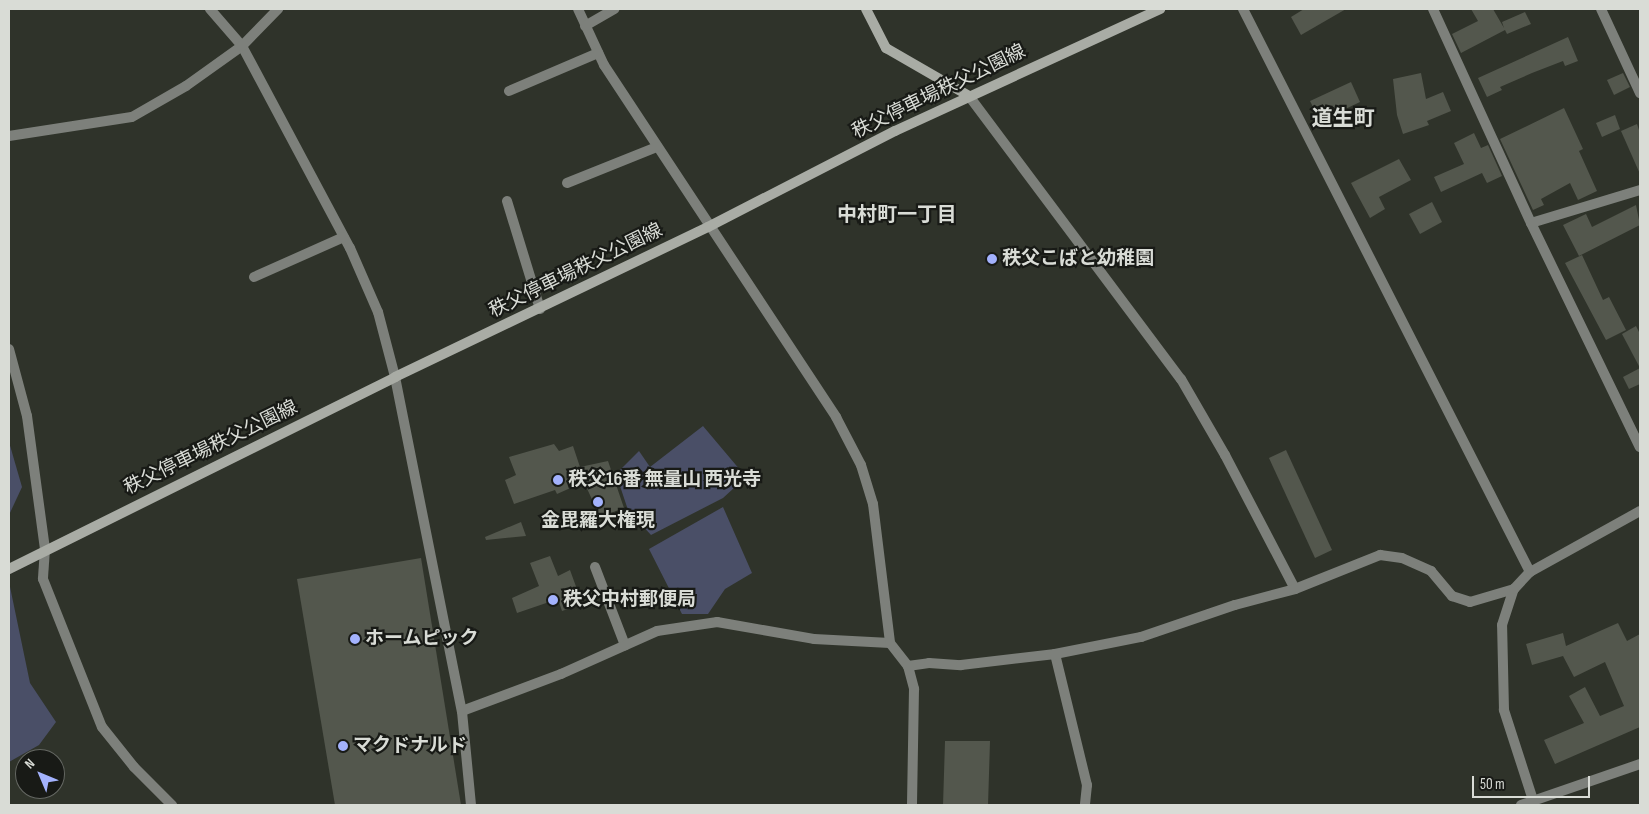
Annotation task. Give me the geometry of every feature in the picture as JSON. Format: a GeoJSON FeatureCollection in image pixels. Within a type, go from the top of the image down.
{"type":"FeatureCollection","features":[{"type":"Feature","properties":{"kind":"main road"},"geometry":{"type":"LineString","coordinates":[[866,9],[886,48],[969,96]]}},
{"type":"Feature","properties":{"kind":"main road","name":"秩父停車場秩父公園線"},"geometry":{"type":"LineString","coordinates":[[9,569],[45,549],[395,377],[708,227],[969,96],[1160,9]]}},
{"type":"Feature","properties":{"kind":"street"},"geometry":{"type":"LineString","coordinates":[[210,9],[242,46],[344,237],[378,312],[395,377],[462,712],[471,805]]}},
{"type":"Feature","properties":{"kind":"street"},"geometry":{"type":"LineString","coordinates":[[9,136],[132,117],[186,86],[242,46],[278,9]]}},
{"type":"Feature","properties":{"kind":"street"},"geometry":{"type":"LineString","coordinates":[[578,9],[598,53],[708,227],[836,417],[861,465],[873,504],[890,643],[908,666],[914,689],[912,805]]}},
{"type":"Feature","properties":{"kind":"street"},"geometry":{"type":"LineString","coordinates":[[585,26],[614,9]]}},
{"type":"Feature","properties":{"kind":"street"},"geometry":{"type":"LineString","coordinates":[[1242,9],[1530,572]]}},
{"type":"Feature","properties":{"kind":"street"},"geometry":{"type":"LineString","coordinates":[[1433,9],[1531,224],[1640,447]]}},
{"type":"Feature","properties":{"kind":"street"},"geometry":{"type":"LineString","coordinates":[[1601,9],[1640,94]]}},
{"type":"Feature","properties":{"kind":"street"},"geometry":{"type":"LineString","coordinates":[[510,91],[598,53]]}},
{"type":"Feature","properties":{"kind":"street"},"geometry":{"type":"LineString","coordinates":[[969,96],[1181,379],[1225,455],[1295,589]]}},
{"type":"Feature","properties":{"kind":"street"},"geometry":{"type":"LineString","coordinates":[[567,183],[657,147]]}},
{"type":"Feature","properties":{"kind":"street"},"geometry":{"type":"LineString","coordinates":[[1531,224],[1640,190]]}},
{"type":"Feature","properties":{"kind":"street"},"geometry":{"type":"LineString","coordinates":[[507,201],[540,309]]}},
{"type":"Feature","properties":{"kind":"street"},"geometry":{"type":"LineString","coordinates":[[254,277],[344,237]]}},
{"type":"Feature","properties":{"kind":"street"},"geometry":{"type":"LineString","coordinates":[[9,349],[27,416],[45,549],[44,579],[102,727],[134,767],[172,805]]}},
{"type":"Feature","properties":{"kind":"street"},"geometry":{"type":"LineString","coordinates":[[1540,801],[1504,710],[1502,625],[1514,588],[1530,572],[1640,510]]}},
{"type":"Feature","properties":{"kind":"street"},"geometry":{"type":"LineString","coordinates":[[908,666],[929,663],[961,664],[1055,654],[1141,637],[1235,605],[1295,589],[1380,555],[1402,558],[1431,571],[1452,596],[1470,602],[1514,588]]}},
{"type":"Feature","properties":{"kind":"street"},"geometry":{"type":"LineString","coordinates":[[595,567],[625,645]]}},
{"type":"Feature","properties":{"kind":"street"},"geometry":{"type":"LineString","coordinates":[[462,712],[669,627],[717,622],[814,638],[890,643]]}},
{"type":"Feature","properties":{"kind":"street"},"geometry":{"type":"LineString","coordinates":[[1055,654],[1087,785],[1085,805]]}},
{"type":"Feature","properties":{"kind":"street"},"geometry":{"type":"LineString","coordinates":[[1521,805],[1540,801],[1640,764]]}},
{"type":"Feature","properties":{"kind":"shaded area"},"geometry":{"type":"Polygon","coordinates":[[[703,426],[746,477],[723,498],[651,535],[628,510],[616,474],[639,451],[650,467],[703,426]]]}},
{"type":"Feature","properties":{"kind":"shaded area"},"geometry":{"type":"Polygon","coordinates":[[[9,442],[22,487],[9,515],[9,442]]]}},
{"type":"Feature","properties":{"kind":"shaded area"},"geometry":{"type":"Polygon","coordinates":[[[723,507],[752,573],[725,589],[708,614],[682,614],[649,549],[723,507]]]}},
{"type":"Feature","properties":{"kind":"shaded area"},"geometry":{"type":"Polygon","coordinates":[[[9,582],[30,683],[56,722],[39,745],[32,749],[15,749],[15,759],[9,762],[9,582]]]}},
{"type":"Feature","properties":{"kind":"building"},"geometry":{"type":"Polygon","coordinates":[[[1304,9],[1346,9],[1301,35],[1291,17],[1304,9]]]}},
{"type":"Feature","properties":{"kind":"building"},"geometry":{"type":"Polygon","coordinates":[[[1471,9],[1493,9],[1504,28],[1502,22],[1525,12],[1531,24],[1507,34],[1505,30],[1461,53],[1452,34],[1478,21],[1471,9]]]}},
{"type":"Feature","properties":{"kind":"building"},"geometry":{"type":"Polygon","coordinates":[[[1568,37],[1578,61],[1565,66],[1563,61],[1532,73],[1500,87],[1502,90],[1487,97],[1478,78],[1568,37]]]}},
{"type":"Feature","properties":{"kind":"building"},"geometry":{"type":"Polygon","coordinates":[[[1421,73],[1426,99],[1443,92],[1451,111],[1427,121],[1429,125],[1403,134],[1397,115],[1393,79],[1421,73]]]}},
{"type":"Feature","properties":{"kind":"building"},"geometry":{"type":"Polygon","coordinates":[[[1623,73],[1630,87],[1614,95],[1607,80],[1623,73]]]}},
{"type":"Feature","properties":{"kind":"building"},"geometry":{"type":"Polygon","coordinates":[[[1351,82],[1360,102],[1320,121],[1310,101],[1351,82]]]}},
{"type":"Feature","properties":{"kind":"building"},"geometry":{"type":"Polygon","coordinates":[[[1564,108],[1583,149],[1579,151],[1597,191],[1578,200],[1570,183],[1541,199],[1544,205],[1533,210],[1500,139],[1564,108]]]}},
{"type":"Feature","properties":{"kind":"building"},"geometry":{"type":"Polygon","coordinates":[[[1615,115],[1620,129],[1602,137],[1596,123],[1615,115]]]}},
{"type":"Feature","properties":{"kind":"building"},"geometry":{"type":"Polygon","coordinates":[[[1637,124],[1640,133],[1640,174],[1621,131],[1637,124]]]}},
{"type":"Feature","properties":{"kind":"building"},"geometry":{"type":"Polygon","coordinates":[[[1474,133],[1481,148],[1488,145],[1502,176],[1487,183],[1482,173],[1441,192],[1434,177],[1464,164],[1454,143],[1474,133]]]}},
{"type":"Feature","properties":{"kind":"building"},"geometry":{"type":"Polygon","coordinates":[[[1399,159],[1411,180],[1379,197],[1385,209],[1370,218],[1351,183],[1399,159]]]}},
{"type":"Feature","properties":{"kind":"building"},"geometry":{"type":"Polygon","coordinates":[[[1432,202],[1442,222],[1420,234],[1409,214],[1432,202]]]}},
{"type":"Feature","properties":{"kind":"building"},"geometry":{"type":"Polygon","coordinates":[[[1636,205],[1640,225],[1579,256],[1563,225],[1586,214],[1592,227],[1636,205]]]}},
{"type":"Feature","properties":{"kind":"building"},"geometry":{"type":"Polygon","coordinates":[[[1582,255],[1603,300],[1609,297],[1626,330],[1606,340],[1565,263],[1582,255]]]}},
{"type":"Feature","properties":{"kind":"building"},"geometry":{"type":"Polygon","coordinates":[[[1636,326],[1640,334],[1640,368],[1622,334],[1636,326]]]}},
{"type":"Feature","properties":{"kind":"building"},"geometry":{"type":"Polygon","coordinates":[[[1640,368],[1640,384],[1629,389],[1623,377],[1640,368]]]}},
{"type":"Feature","properties":{"kind":"building"},"geometry":{"type":"Polygon","coordinates":[[[554,444],[559,451],[573,446],[580,467],[608,461],[624,508],[600,517],[584,482],[557,494],[555,490],[514,504],[505,480],[516,475],[509,457],[554,444]]]}},
{"type":"Feature","properties":{"kind":"building"},"geometry":{"type":"Polygon","coordinates":[[[1286,450],[1332,550],[1315,558],[1269,458],[1286,450]]]}},
{"type":"Feature","properties":{"kind":"building"},"geometry":{"type":"Polygon","coordinates":[[[521,522],[526,536],[486,540],[485,537],[521,522]]]}},
{"type":"Feature","properties":{"kind":"building"},"geometry":{"type":"Polygon","coordinates":[[[550,556],[558,576],[570,570],[578,592],[573,593],[577,606],[562,611],[558,599],[517,613],[512,598],[539,586],[530,563],[550,556]]]}},
{"type":"Feature","properties":{"kind":"building"},"geometry":{"type":"Polygon","coordinates":[[[421,558],[461,805],[335,805],[297,579],[421,558]]]}},
{"type":"Feature","properties":{"kind":"building"},"geometry":{"type":"Polygon","coordinates":[[[1618,623],[1627,641],[1640,634],[1640,727],[1555,764],[1544,740],[1584,723],[1569,696],[1585,687],[1600,716],[1624,706],[1605,662],[1574,677],[1563,656],[1532,665],[1526,644],[1563,633],[1566,646],[1618,623]]]}},
{"type":"Feature","properties":{"kind":"building"},"geometry":{"type":"Polygon","coordinates":[[[945,741],[990,741],[988,805],[943,805],[945,741]]]}},
{"type":"Feature","properties":{"kind":"place","name":"秩父こばと幼稚園"},"geometry":{"type":"Point","coordinates":[992,259]}},
{"type":"Feature","properties":{"kind":"place","name":"秩父16番 無量山 西光寺"},"geometry":{"type":"Point","coordinates":[558,480]}},
{"type":"Feature","properties":{"kind":"place","name":"金毘羅大権現"},"geometry":{"type":"Point","coordinates":[598,502]}},
{"type":"Feature","properties":{"kind":"place","name":"秩父中村郵便局"},"geometry":{"type":"Point","coordinates":[553,600]}},
{"type":"Feature","properties":{"kind":"place","name":"ホームピック"},"geometry":{"type":"Point","coordinates":[355,639]}},
{"type":"Feature","properties":{"kind":"place","name":"マクドナルド"},"geometry":{"type":"Point","coordinates":[343,746]}},
{"type":"Feature","properties":{"kind":"district","name":"道生町"},"geometry":{"type":"Point","coordinates":[1343,119]}},
{"type":"Feature","properties":{"kind":"district","name":"中村町一丁目"},"geometry":{"type":"Point","coordinates":[897,215]}}]}
